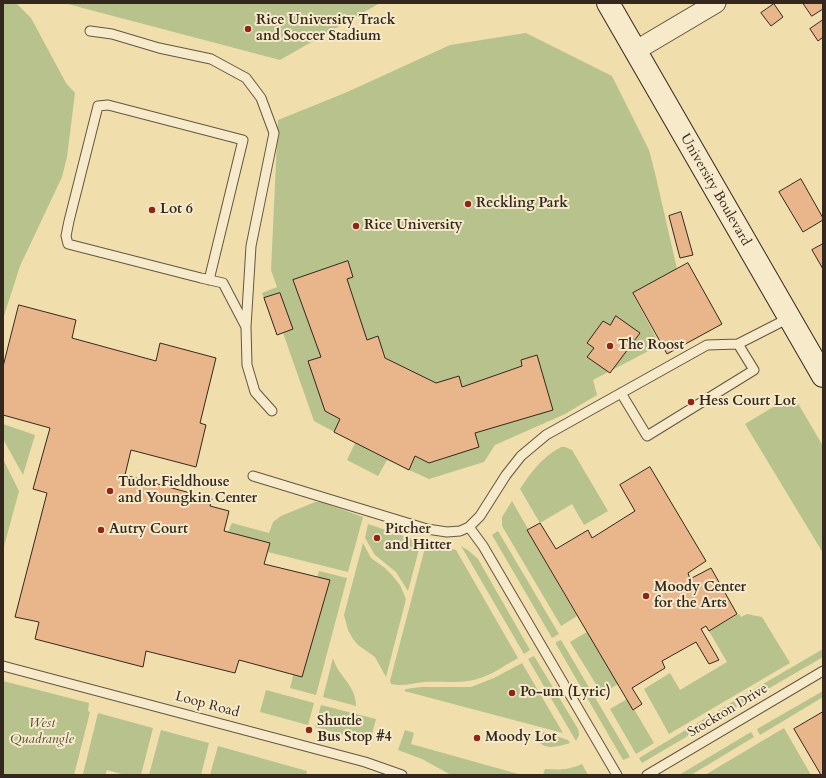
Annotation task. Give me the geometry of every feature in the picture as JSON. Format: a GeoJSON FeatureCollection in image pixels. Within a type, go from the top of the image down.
{"type":"FeatureCollection","features":[{"type":"Feature","properties":{"kind":"main road","name":"University Boulevard"},"geometry":{"type":"LineString","coordinates":[[608,3],[823,376]]}},
{"type":"Feature","properties":{"kind":"street"},"geometry":{"type":"LineString","coordinates":[[635,51],[716,3]]}},
{"type":"Feature","properties":{"kind":"lane"},"geometry":{"type":"LineString","coordinates":[[90,31],[112,34],[159,48],[211,59],[246,78],[261,98],[274,133],[251,246],[246,327],[248,365],[255,392],[272,411]]}},
{"type":"Feature","properties":{"kind":"lane"},"geometry":{"type":"LineString","coordinates":[[209,280],[243,140],[108,105],[98,106],[69,221],[66,236],[68,244],[209,280],[223,283],[246,327]]}},
{"type":"Feature","properties":{"kind":"lane"},"geometry":{"type":"LineString","coordinates":[[253,476],[427,529],[447,532],[460,531],[469,527],[480,516],[506,475],[521,456],[546,435],[707,345],[738,344],[789,318]]}},
{"type":"Feature","properties":{"kind":"lane"},"geometry":{"type":"LineString","coordinates":[[621,393],[647,436],[754,370],[738,344]]}},
{"type":"Feature","properties":{"kind":"lane"},"geometry":{"type":"LineString","coordinates":[[469,527],[483,546],[617,775]]}},
{"type":"Feature","properties":{"kind":"lane","name":"Loop Road"},"geometry":{"type":"LineString","coordinates":[[3,666],[364,762],[402,775]]}},
{"type":"Feature","properties":{"kind":"lane","name":"Stockton Drive"},"geometry":{"type":"LineString","coordinates":[[647,775],[823,671]]}},
{"type":"Feature","properties":{"kind":"green space"},"geometry":{"type":"Polygon","coordinates":[[[3,3],[16,3],[31,18],[66,83],[75,93],[67,157],[62,177],[20,266],[3,319],[3,3]]]}},
{"type":"Feature","properties":{"kind":"green space","name":"Rice University Track and Soccer Stadium"},"geometry":{"type":"Polygon","coordinates":[[[64,3],[380,3],[280,60],[64,3]]]}},
{"type":"Feature","properties":{"kind":"green space","name":"Reckling Park"},"geometry":{"type":"Polygon","coordinates":[[[526,33],[612,76],[649,150],[677,269],[633,294],[660,345],[593,380],[597,395],[565,414],[495,445],[484,462],[429,479],[387,460],[378,476],[347,460],[355,443],[314,421],[283,333],[277,335],[262,293],[277,287],[271,270],[278,120],[345,93],[450,45],[526,33]]]}},
{"type":"Feature","properties":{"kind":"green space"},"geometry":{"type":"Polygon","coordinates":[[[793,395],[823,446],[823,553],[745,424],[793,395]]]}},
{"type":"Feature","properties":{"kind":"green space"},"geometry":{"type":"Polygon","coordinates":[[[3,424],[35,435],[23,475],[3,439],[3,424]]]}},
{"type":"Feature","properties":{"kind":"green space"},"geometry":{"type":"Polygon","coordinates":[[[561,447],[572,450],[608,511],[584,525],[572,504],[540,523],[520,489],[538,465],[548,455],[561,447]]]}},
{"type":"Feature","properties":{"kind":"green space"},"geometry":{"type":"Polygon","coordinates":[[[3,459],[19,491],[3,550],[3,459]]]}},
{"type":"Feature","properties":{"kind":"green space"},"geometry":{"type":"Polygon","coordinates":[[[512,501],[528,529],[527,530],[577,616],[561,626],[502,526],[502,517],[512,501]]]}},
{"type":"Feature","properties":{"kind":"green space"},"geometry":{"type":"Polygon","coordinates":[[[315,502],[321,502],[363,517],[348,572],[268,552],[270,543],[228,532],[232,523],[269,533],[273,522],[281,516],[315,502]]]}},
{"type":"Feature","properties":{"kind":"green space"},"geometry":{"type":"Polygon","coordinates":[[[368,524],[421,542],[408,591],[396,572],[375,555],[365,538],[368,524]]]}},
{"type":"Feature","properties":{"kind":"green space"},"geometry":{"type":"Polygon","coordinates":[[[498,531],[559,634],[552,638],[492,535],[498,531]]]}},
{"type":"Feature","properties":{"kind":"green space"},"geometry":{"type":"Polygon","coordinates":[[[363,543],[371,558],[385,568],[400,585],[406,599],[386,677],[375,657],[358,645],[353,639],[348,630],[344,615],[363,543]]]}},
{"type":"Feature","properties":{"kind":"green space"},"geometry":{"type":"Polygon","coordinates":[[[426,544],[456,550],[518,658],[494,672],[475,680],[457,682],[424,682],[403,685],[391,684],[390,681],[426,544]]]}},
{"type":"Feature","properties":{"kind":"green space"},"geometry":{"type":"Polygon","coordinates":[[[461,546],[478,559],[530,650],[524,654],[461,546]]]}},
{"type":"Feature","properties":{"kind":"green space"},"geometry":{"type":"Polygon","coordinates":[[[319,571],[347,578],[316,695],[290,688],[319,571]]]}},
{"type":"Feature","properties":{"kind":"green space"},"geometry":{"type":"Polygon","coordinates":[[[739,614],[741,617],[747,614],[762,617],[790,663],[669,734],[644,689],[670,673],[680,690],[727,662],[709,631],[739,614]]]}},
{"type":"Feature","properties":{"kind":"green space"},"geometry":{"type":"Polygon","coordinates":[[[587,632],[618,684],[602,694],[570,642],[587,632]]]}},
{"type":"Feature","properties":{"kind":"green space"},"geometry":{"type":"Polygon","coordinates":[[[561,640],[630,757],[623,760],[556,644],[556,642],[561,640]]]}},
{"type":"Feature","properties":{"kind":"green space"},"geometry":{"type":"Polygon","coordinates":[[[823,649],[823,657],[742,704],[739,698],[823,649]]]}},
{"type":"Feature","properties":{"kind":"green space"},"geometry":{"type":"Polygon","coordinates":[[[534,656],[578,729],[579,735],[576,741],[528,659],[534,656]]]}},
{"type":"Feature","properties":{"kind":"green space"},"geometry":{"type":"Polygon","coordinates":[[[333,658],[335,665],[353,692],[356,706],[323,697],[333,658]]]}},
{"type":"Feature","properties":{"kind":"green space"},"geometry":{"type":"Polygon","coordinates":[[[522,663],[563,733],[404,691],[406,689],[421,687],[471,687],[494,678],[522,663]]]}},
{"type":"Feature","properties":{"kind":"green space","name":"West Quadrangle"},"geometry":{"type":"Polygon","coordinates":[[[3,681],[89,703],[88,711],[90,712],[74,775],[3,775],[3,681]]]}},
{"type":"Feature","properties":{"kind":"green space"},"geometry":{"type":"Polygon","coordinates":[[[266,690],[314,703],[308,725],[260,712],[266,690]]]}},
{"type":"Feature","properties":{"kind":"green space"},"geometry":{"type":"Polygon","coordinates":[[[823,691],[823,697],[760,735],[757,729],[823,691]]]}},
{"type":"Feature","properties":{"kind":"green space"},"geometry":{"type":"Polygon","coordinates":[[[627,699],[654,743],[636,754],[610,709],[627,699]]]}},
{"type":"Feature","properties":{"kind":"green space"},"geometry":{"type":"Polygon","coordinates":[[[734,701],[737,707],[642,763],[639,758],[734,701]]]}},
{"type":"Feature","properties":{"kind":"green space"},"geometry":{"type":"Polygon","coordinates":[[[321,705],[376,719],[370,742],[315,727],[321,705]]]}},
{"type":"Feature","properties":{"kind":"green space"},"geometry":{"type":"Polygon","coordinates":[[[98,713],[153,728],[141,775],[125,775],[107,770],[105,775],[83,774],[98,713]]]}},
{"type":"Feature","properties":{"kind":"green space"},"geometry":{"type":"Polygon","coordinates":[[[784,728],[811,775],[705,775],[784,728]]]}},
{"type":"Feature","properties":{"kind":"green space"},"geometry":{"type":"Polygon","coordinates":[[[161,730],[209,743],[201,775],[149,775],[161,730]]]}},
{"type":"Feature","properties":{"kind":"green space"},"geometry":{"type":"Polygon","coordinates":[[[405,730],[414,733],[411,744],[522,775],[451,775],[422,759],[398,750],[405,730]]]}},
{"type":"Feature","properties":{"kind":"green space"},"geometry":{"type":"Polygon","coordinates":[[[543,732],[568,740],[570,743],[554,747],[543,745],[540,743],[543,732]]]}},
{"type":"Feature","properties":{"kind":"green space"},"geometry":{"type":"Polygon","coordinates":[[[751,732],[754,737],[691,775],[679,775],[751,732]]]}},
{"type":"Feature","properties":{"kind":"green space"},"geometry":{"type":"Polygon","coordinates":[[[218,746],[307,771],[306,775],[210,775],[218,746]]]}},
{"type":"Feature","properties":{"kind":"green space"},"geometry":{"type":"Polygon","coordinates":[[[582,764],[588,775],[543,775],[545,769],[564,769],[582,764]]]}},
{"type":"Feature","properties":{"kind":"building"},"geometry":{"type":"Polygon","coordinates":[[[803,3],[823,3],[823,9],[812,16],[803,3]]]}},
{"type":"Feature","properties":{"kind":"building"},"geometry":{"type":"Polygon","coordinates":[[[774,4],[783,17],[771,26],[761,13],[774,4]]]}},
{"type":"Feature","properties":{"kind":"building"},"geometry":{"type":"Polygon","coordinates":[[[823,20],[823,40],[822,38],[818,41],[810,29],[823,20]]]}},
{"type":"Feature","properties":{"kind":"building"},"geometry":{"type":"Polygon","coordinates":[[[801,179],[823,218],[823,220],[803,232],[779,192],[801,179]]]}},
{"type":"Feature","properties":{"kind":"building"},"geometry":{"type":"Polygon","coordinates":[[[681,212],[693,255],[680,258],[669,216],[681,212]]]}},
{"type":"Feature","properties":{"kind":"building"},"geometry":{"type":"Polygon","coordinates":[[[823,244],[823,269],[812,250],[823,244]]]}},
{"type":"Feature","properties":{"kind":"building"},"geometry":{"type":"Polygon","coordinates":[[[348,261],[353,277],[347,279],[367,340],[378,336],[385,358],[436,383],[459,376],[462,387],[522,366],[521,360],[537,355],[553,410],[475,433],[479,447],[429,463],[415,456],[409,470],[334,432],[340,419],[325,411],[308,361],[321,357],[293,280],[348,261]]]}},
{"type":"Feature","properties":{"kind":"building"},"geometry":{"type":"Polygon","coordinates":[[[688,263],[722,324],[667,354],[633,293],[688,263]]]}},
{"type":"Feature","properties":{"kind":"building"},"geometry":{"type":"Polygon","coordinates":[[[280,293],[293,329],[277,335],[264,298],[280,293]]]}},
{"type":"Feature","properties":{"kind":"building","name":"Tudor Fieldhouse and Youngkin Center"},"geometry":{"type":"Polygon","coordinates":[[[19,305],[76,320],[72,338],[156,361],[160,343],[216,358],[200,423],[206,425],[196,467],[131,450],[125,475],[212,499],[210,506],[229,511],[224,531],[270,543],[264,564],[330,580],[302,677],[239,660],[235,673],[146,651],[143,667],[35,639],[39,622],[15,617],[47,493],[33,489],[50,428],[3,415],[3,367],[19,305]]]}},
{"type":"Feature","properties":{"kind":"building","name":"The Roost"},"geometry":{"type":"Polygon","coordinates":[[[616,316],[640,333],[610,373],[587,357],[594,348],[587,343],[603,321],[610,325],[616,316]]]}},
{"type":"Feature","properties":{"kind":"building","name":"Moody Center for the Arts"},"geometry":{"type":"Polygon","coordinates":[[[650,467],[706,561],[688,573],[690,579],[711,568],[737,614],[709,631],[706,626],[701,629],[719,660],[709,664],[696,642],[662,661],[665,668],[632,688],[642,704],[633,710],[527,530],[540,523],[556,549],[588,530],[592,538],[635,511],[620,485],[650,467]]]}},
{"type":"Feature","properties":{"kind":"building"},"geometry":{"type":"Polygon","coordinates":[[[823,712],[823,775],[821,775],[794,729],[823,712]]]}},
{"type":"Feature","properties":{"kind":"place","name":"Rice University Track and Soccer Stadium"},"geometry":{"type":"Point","coordinates":[248,29]}},
{"type":"Feature","properties":{"kind":"place","name":"Reckling Park"},"geometry":{"type":"Point","coordinates":[468,204]}},
{"type":"Feature","properties":{"kind":"place","name":"Lot 6"},"geometry":{"type":"Point","coordinates":[152,210]}},
{"type":"Feature","properties":{"kind":"place","name":"Rice University"},"geometry":{"type":"Point","coordinates":[356,226]}},
{"type":"Feature","properties":{"kind":"place","name":"The Roost"},"geometry":{"type":"Point","coordinates":[610,346]}},
{"type":"Feature","properties":{"kind":"place","name":"Hess Court Lot"},"geometry":{"type":"Point","coordinates":[691,402]}},
{"type":"Feature","properties":{"kind":"place","name":"Tudor Fieldhouse and Youngkin Center"},"geometry":{"type":"Point","coordinates":[110,491]}},
{"type":"Feature","properties":{"kind":"place","name":"Autry Court"},"geometry":{"type":"Point","coordinates":[101,530]}},
{"type":"Feature","properties":{"kind":"place","name":"Pitcher and Hitter"},"geometry":{"type":"Point","coordinates":[377,538]}},
{"type":"Feature","properties":{"kind":"place","name":"Moody Center for the Arts"},"geometry":{"type":"Point","coordinates":[646,596]}},
{"type":"Feature","properties":{"kind":"place","name":"Po-um (Lyric)"},"geometry":{"type":"Point","coordinates":[512,693]}},
{"type":"Feature","properties":{"kind":"place","name":"Shuttle Bus Stop #4"},"geometry":{"type":"Point","coordinates":[309,730]}},
{"type":"Feature","properties":{"kind":"place","name":"Moody Lot"},"geometry":{"type":"Point","coordinates":[477,738]}}]}
